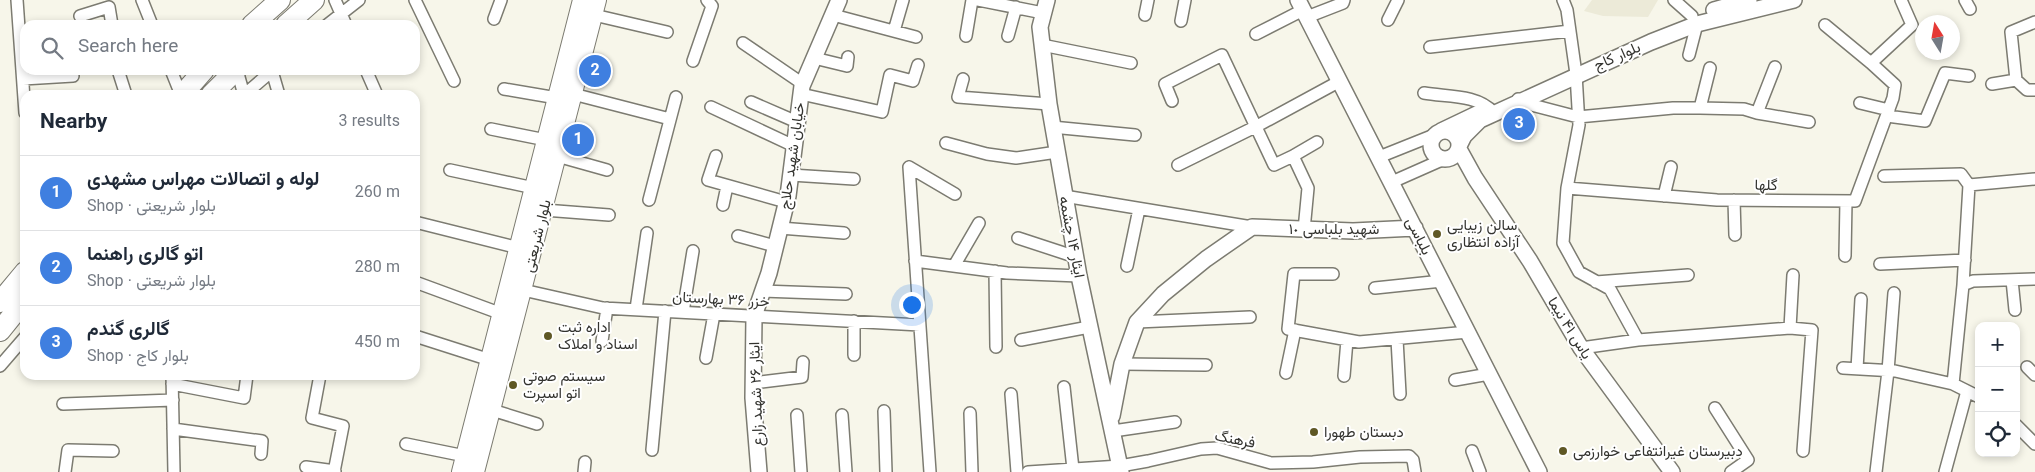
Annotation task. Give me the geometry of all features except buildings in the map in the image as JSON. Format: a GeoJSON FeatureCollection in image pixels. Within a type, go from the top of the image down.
{"type":"FeatureCollection","features":[{"type":"Feature","properties":{"kind":"highway"},"geometry":{"type":"LineString","coordinates":[[258,20],[280,0]]}},
{"type":"Feature","properties":{"kind":"highway"},"geometry":{"type":"LineString","coordinates":[[292,20],[314,0]]}},
{"type":"Feature","properties":{"kind":"highway"},"geometry":{"type":"LineString","coordinates":[[186,90],[199,75]]}},
{"type":"Feature","properties":{"kind":"highway"},"geometry":{"type":"LineString","coordinates":[[216,90],[232,75]]}},
{"type":"Feature","properties":{"kind":"highway"},"geometry":{"type":"LineString","coordinates":[[0,302],[20,278]]}},
{"type":"Feature","properties":{"kind":"highway"},"geometry":{"type":"LineString","coordinates":[[0,331],[20,306]]}},
{"type":"Feature","properties":{"kind":"main road","name":"بلوار شریعتی"},"geometry":{"type":"LineString","coordinates":[[475,472],[557,156],[565,96],[586,3]]}},
{"type":"Feature","properties":{"kind":"main road","name":"بلوار شریعتی"},"geometry":{"type":"LineString","coordinates":[[463,464],[546,140],[565,96]]}},
{"type":"Feature","properties":{"kind":"street"},"geometry":{"type":"LineString","coordinates":[[17,0],[20,47]]}},
{"type":"Feature","properties":{"kind":"street"},"geometry":{"type":"LineString","coordinates":[[142,0],[150,20]]}},
{"type":"Feature","properties":{"kind":"street"},"geometry":{"type":"LineString","coordinates":[[335,0],[344,20]]}},
{"type":"Feature","properties":{"kind":"street"},"geometry":{"type":"LineString","coordinates":[[333,20],[359,0]]}},
{"type":"Feature","properties":{"kind":"street"},"geometry":{"type":"LineString","coordinates":[[415,0],[454,81]]}},
{"type":"Feature","properties":{"kind":"street"},"geometry":{"type":"LineString","coordinates":[[494,19],[501,0]]}},
{"type":"Feature","properties":{"kind":"street"},"geometry":{"type":"LineString","coordinates":[[693,61],[712,6],[707,0]]}},
{"type":"Feature","properties":{"kind":"street","name":"خیابان شهید حلاج"},"geometry":{"type":"LineString","coordinates":[[754,316],[776,246],[786,202],[802,89],[840,0]]}},
{"type":"Feature","properties":{"kind":"street"},"geometry":{"type":"LineString","coordinates":[[894,31],[903,0]]}},
{"type":"Feature","properties":{"kind":"street"},"geometry":{"type":"LineString","coordinates":[[966,36],[972,0]]}},
{"type":"Feature","properties":{"kind":"street"},"geometry":{"type":"LineString","coordinates":[[978,0],[1016,7],[1045,6]]}},
{"type":"Feature","properties":{"kind":"street"},"geometry":{"type":"LineString","coordinates":[[1145,15],[1148,0]]}},
{"type":"Feature","properties":{"kind":"street"},"geometry":{"type":"LineString","coordinates":[[1181,21],[1185,0]]}},
{"type":"Feature","properties":{"kind":"street"},"geometry":{"type":"LineString","coordinates":[[1256,34],[1303,9],[1343,3],[1344,0]]}},
{"type":"Feature","properties":{"kind":"street"},"geometry":{"type":"LineString","coordinates":[[1388,20],[1398,0]]}},
{"type":"Feature","properties":{"kind":"street"},"geometry":{"type":"LineString","coordinates":[[1575,0],[1565,5],[1575,70],[1578,125],[1568,188],[1563,243],[1579,272],[1610,289],[1638,340]]}},
{"type":"Feature","properties":{"kind":"street"},"geometry":{"type":"LineString","coordinates":[[1674,0],[1694,20],[1689,55]]}},
{"type":"Feature","properties":{"kind":"street","name":"بلوار کاج"},"geometry":{"type":"LineString","coordinates":[[1694,20],[1749,0]]}},
{"type":"Feature","properties":{"kind":"street","name":"بلوار کاج"},"geometry":{"type":"LineString","coordinates":[[1379,157],[1518,99],[1643,34],[1694,20],[1794,0]]}},
{"type":"Feature","properties":{"kind":"street"},"geometry":{"type":"LineString","coordinates":[[1871,63],[1912,25],[1901,0]]}},
{"type":"Feature","properties":{"kind":"street"},"geometry":{"type":"LineString","coordinates":[[586,3],[668,32]]}},
{"type":"Feature","properties":{"kind":"street","name":"ایثار ۱۴ چشمه"},"geometry":{"type":"LineString","coordinates":[[1045,6],[1040,27],[1056,152],[1089,327],[1121,469]]}},
{"type":"Feature","properties":{"kind":"street"},"geometry":{"type":"LineString","coordinates":[[80,16],[109,7],[111,20]]}},
{"type":"Feature","properties":{"kind":"street"},"geometry":{"type":"LineString","coordinates":[[1008,36],[1016,7]]}},
{"type":"Feature","properties":{"kind":"street","name":"بلباسی"},"geometry":{"type":"LineString","coordinates":[[1303,9],[1539,472]]}},
{"type":"Feature","properties":{"kind":"street"},"geometry":{"type":"LineString","coordinates":[[833,15],[916,37]]}},
{"type":"Feature","properties":{"kind":"street"},"geometry":{"type":"LineString","coordinates":[[2035,22],[2011,32],[2016,80],[2027,90],[2035,90]]}},
{"type":"Feature","properties":{"kind":"street"},"geometry":{"type":"LineString","coordinates":[[1825,25],[1895,85],[1894,98],[1855,201],[1846,201],[1846,256]]}},
{"type":"Feature","properties":{"kind":"street"},"geometry":{"type":"LineString","coordinates":[[1430,47],[1570,31]]}},
{"type":"Feature","properties":{"kind":"street"},"geometry":{"type":"LineString","coordinates":[[743,43],[802,89],[882,112],[890,74],[913,81],[918,65]]}},
{"type":"Feature","properties":{"kind":"street"},"geometry":{"type":"LineString","coordinates":[[1042,45],[1132,63]]}},
{"type":"Feature","properties":{"kind":"street"},"geometry":{"type":"LineString","coordinates":[[1172,101],[1165,84],[1222,55],[1274,164],[1293,156],[1316,142]]}},
{"type":"Feature","properties":{"kind":"street"},"geometry":{"type":"LineString","coordinates":[[814,58],[847,66],[848,57]]}},
{"type":"Feature","properties":{"kind":"street"},"geometry":{"type":"LineString","coordinates":[[1757,114],[1775,67]]}},
{"type":"Feature","properties":{"kind":"street"},"geometry":{"type":"LineString","coordinates":[[1700,108],[1710,68]]}},
{"type":"Feature","properties":{"kind":"street"},"geometry":{"type":"LineString","coordinates":[[1860,103],[1888,113],[1924,120],[1945,73],[1968,76]]}},
{"type":"Feature","properties":{"kind":"street"},"geometry":{"type":"LineString","coordinates":[[22,75],[23,90]]}},
{"type":"Feature","properties":{"kind":"street"},"geometry":{"type":"LineString","coordinates":[[120,75],[124,90]]}},
{"type":"Feature","properties":{"kind":"street"},"geometry":{"type":"LineString","coordinates":[[173,75],[179,90]]}},
{"type":"Feature","properties":{"kind":"street"},"geometry":{"type":"LineString","coordinates":[[238,75],[243,90]]}},
{"type":"Feature","properties":{"kind":"street"},"geometry":{"type":"LineString","coordinates":[[250,90],[267,75]]}},
{"type":"Feature","properties":{"kind":"street"},"geometry":{"type":"LineString","coordinates":[[274,75],[277,90]]}},
{"type":"Feature","properties":{"kind":"street"},"geometry":{"type":"LineString","coordinates":[[368,75],[375,90]]}},
{"type":"Feature","properties":{"kind":"street"},"geometry":{"type":"LineString","coordinates":[[22,79],[73,76]]}},
{"type":"Feature","properties":{"kind":"street"},"geometry":{"type":"LineString","coordinates":[[963,80],[958,97],[1049,104]]}},
{"type":"Feature","properties":{"kind":"street"},"geometry":{"type":"LineString","coordinates":[[1992,84],[2016,80]]}},
{"type":"Feature","properties":{"kind":"street"},"geometry":{"type":"LineString","coordinates":[[1178,165],[1257,126],[1340,81]]}},
{"type":"Feature","properties":{"kind":"street"},"geometry":{"type":"LineString","coordinates":[[504,89],[565,96],[670,118]]}},
{"type":"Feature","properties":{"kind":"street"},"geometry":{"type":"LineString","coordinates":[[1424,93],[1472,100],[1491,110]]}},
{"type":"Feature","properties":{"kind":"street"},"geometry":{"type":"LineString","coordinates":[[649,200],[676,97]]}},
{"type":"Feature","properties":{"kind":"street"},"geometry":{"type":"LineString","coordinates":[[1518,99],[1578,117],[1673,108],[1700,108],[1744,109],[1757,114],[1809,122]]}},
{"type":"Feature","properties":{"kind":"street"},"geometry":{"type":"LineString","coordinates":[[751,102],[797,122]]}},
{"type":"Feature","properties":{"kind":"street"},"geometry":{"type":"LineString","coordinates":[[711,107],[794,146]]}},
{"type":"Feature","properties":{"kind":"street","name":"بلوار کاج"},"geometry":{"type":"LineString","coordinates":[[1459,147],[1464,136],[1491,110]]}},
{"type":"Feature","properties":{"kind":"street"},"geometry":{"type":"LineString","coordinates":[[1052,127],[1135,135]]}},
{"type":"Feature","properties":{"kind":"street"},"geometry":{"type":"LineString","coordinates":[[491,129],[546,140]]}},
{"type":"Feature","properties":{"kind":"street"},"geometry":{"type":"LineString","coordinates":[[1392,182],[1445,159],[1453,156],[1459,147],[1458,139],[1451,132],[1438,133],[1430,143],[1435,156],[1445,159],[1475,178]]}},
{"type":"Feature","properties":{"kind":"street"},"geometry":{"type":"LineString","coordinates":[[946,143],[987,154],[1016,158],[1056,152]]}},
{"type":"Feature","properties":{"kind":"street","name":"یاس ۴۱ نیما"},"geometry":{"type":"LineString","coordinates":[[1459,147],[1475,178],[1530,261],[1581,348],[1669,470]]}},
{"type":"Feature","properties":{"kind":"street"},"geometry":{"type":"LineString","coordinates":[[557,156],[606,170]]}},
{"type":"Feature","properties":{"kind":"street"},"geometry":{"type":"LineString","coordinates":[[716,156],[708,180],[786,202]]}},
{"type":"Feature","properties":{"kind":"street"},"geometry":{"type":"LineString","coordinates":[[1293,156],[1308,188],[1304,230]]}},
{"type":"Feature","properties":{"kind":"street"},"geometry":{"type":"LineString","coordinates":[[1664,196],[1670,167]]}},
{"type":"Feature","properties":{"kind":"street"},"geometry":{"type":"LineString","coordinates":[[930,472],[909,168],[955,194]]}},
{"type":"Feature","properties":{"kind":"street"},"geometry":{"type":"LineString","coordinates":[[450,170],[534,188]]}},
{"type":"Feature","properties":{"kind":"street"},"geometry":{"type":"LineString","coordinates":[[1884,176],[1961,174],[1969,185],[1963,285],[1953,384]]}},
{"type":"Feature","properties":{"kind":"street"},"geometry":{"type":"LineString","coordinates":[[791,175],[854,179]]}},
{"type":"Feature","properties":{"kind":"street"},"geometry":{"type":"LineString","coordinates":[[1969,185],[2035,179]]}},
{"type":"Feature","properties":{"kind":"street"},"geometry":{"type":"LineString","coordinates":[[723,205],[727,186]]}},
{"type":"Feature","properties":{"kind":"street","name":"گلها"},"geometry":{"type":"LineString","coordinates":[[1568,188],[1734,200],[1846,201]]}},
{"type":"Feature","properties":{"kind":"street"},"geometry":{"type":"LineString","coordinates":[[1064,196],[1252,227]]}},
{"type":"Feature","properties":{"kind":"street"},"geometry":{"type":"LineString","coordinates":[[1734,200],[1734,235]]}},
{"type":"Feature","properties":{"kind":"street"},"geometry":{"type":"LineString","coordinates":[[1127,266],[1139,208]]}},
{"type":"Feature","properties":{"kind":"street"},"geometry":{"type":"LineString","coordinates":[[544,210],[609,215]]}},
{"type":"Feature","properties":{"kind":"street"},"geometry":{"type":"LineString","coordinates":[[420,223],[518,248]]}},
{"type":"Feature","properties":{"kind":"street"},"geometry":{"type":"LineString","coordinates":[[954,266],[979,223]]}},
{"type":"Feature","properties":{"kind":"street"},"geometry":{"type":"LineString","coordinates":[[1175,422],[1112,426],[1122,364],[1138,322],[1162,294],[1206,259],[1252,227]]}},
{"type":"Feature","properties":{"kind":"street","name":"شهید بلباسی ١٠"},"geometry":{"type":"LineString","coordinates":[[1252,227],[1353,231],[1415,228]]}},
{"type":"Feature","properties":{"kind":"street"},"geometry":{"type":"LineString","coordinates":[[780,228],[844,233]]}},
{"type":"Feature","properties":{"kind":"street"},"geometry":{"type":"LineString","coordinates":[[636,310],[647,233]]}},
{"type":"Feature","properties":{"kind":"street"},"geometry":{"type":"LineString","coordinates":[[738,236],[776,246]]}},
{"type":"Feature","properties":{"kind":"street"},"geometry":{"type":"LineString","coordinates":[[1018,238],[1076,257]]}},
{"type":"Feature","properties":{"kind":"street"},"geometry":{"type":"LineString","coordinates":[[683,312],[693,251]]}},
{"type":"Feature","properties":{"kind":"street"},"geometry":{"type":"LineString","coordinates":[[1880,264],[1965,260]]}},
{"type":"Feature","properties":{"kind":"street"},"geometry":{"type":"LineString","coordinates":[[916,261],[995,271],[1079,276]]}},
{"type":"Feature","properties":{"kind":"street"},"geometry":{"type":"LineString","coordinates":[[995,271],[996,347]]}},
{"type":"Feature","properties":{"kind":"street"},"geometry":{"type":"LineString","coordinates":[[1333,274],[1294,274],[1288,329],[1359,342],[1468,332]]}},
{"type":"Feature","properties":{"kind":"street"},"geometry":{"type":"LineString","coordinates":[[1596,282],[1688,275]]}},
{"type":"Feature","properties":{"kind":"street"},"geometry":{"type":"LineString","coordinates":[[1790,328],[1794,275]]}},
{"type":"Feature","properties":{"kind":"street"},"geometry":{"type":"LineString","coordinates":[[1963,285],[1973,281],[2035,279]]}},
{"type":"Feature","properties":{"kind":"street"},"geometry":{"type":"LineString","coordinates":[[2012,280],[2015,310]]}},
{"type":"Feature","properties":{"kind":"street"},"geometry":{"type":"LineString","coordinates":[[1375,288],[1442,281]]}},
{"type":"Feature","properties":{"kind":"street"},"geometry":{"type":"LineString","coordinates":[[420,284],[502,314]]}},
{"type":"Feature","properties":{"kind":"street","name":"خزر ۳۶ بهارستان"},"geometry":{"type":"LineString","coordinates":[[523,290],[607,308],[920,325]]}},
{"type":"Feature","properties":{"kind":"street"},"geometry":{"type":"LineString","coordinates":[[762,291],[846,294]]}},
{"type":"Feature","properties":{"kind":"street"},"geometry":{"type":"LineString","coordinates":[[1876,472],[1888,371],[1894,293]]}},
{"type":"Feature","properties":{"kind":"street"},"geometry":{"type":"LineString","coordinates":[[1857,369],[1861,299]]}},
{"type":"Feature","properties":{"kind":"street"},"geometry":{"type":"LineString","coordinates":[[602,341],[607,308]]}},
{"type":"Feature","properties":{"kind":"street"},"geometry":{"type":"LineString","coordinates":[[652,450],[665,311]]}},
{"type":"Feature","properties":{"kind":"street"},"geometry":{"type":"LineString","coordinates":[[706,358],[714,314]]}},
{"type":"Feature","properties":{"kind":"street","name":"ایثار ۲۶ شهید زارع"},"geometry":{"type":"LineString","coordinates":[[754,316],[753,383],[759,472]]}},
{"type":"Feature","properties":{"kind":"street"},"geometry":{"type":"LineString","coordinates":[[1138,322],[1250,317]]}},
{"type":"Feature","properties":{"kind":"street"},"geometry":{"type":"LineString","coordinates":[[854,322],[854,355]]}},
{"type":"Feature","properties":{"kind":"street"},"geometry":{"type":"LineString","coordinates":[[1021,340],[1089,327]]}},
{"type":"Feature","properties":{"kind":"street"},"geometry":{"type":"LineString","coordinates":[[1581,348],[1638,340],[1790,328],[1812,330],[1803,451]]}},
{"type":"Feature","properties":{"kind":"street"},"geometry":{"type":"LineString","coordinates":[[1286,374],[1295,330]]}},
{"type":"Feature","properties":{"kind":"street"},"geometry":{"type":"LineString","coordinates":[[420,338],[490,360]]}},
{"type":"Feature","properties":{"kind":"street"},"geometry":{"type":"LineString","coordinates":[[1397,339],[1400,394]]}},
{"type":"Feature","properties":{"kind":"street"},"geometry":{"type":"LineString","coordinates":[[1344,376],[1347,340]]}},
{"type":"Feature","properties":{"kind":"street"},"geometry":{"type":"LineString","coordinates":[[0,366],[20,343]]}},
{"type":"Feature","properties":{"kind":"street"},"geometry":{"type":"LineString","coordinates":[[753,383],[802,377],[803,362]]}},
{"type":"Feature","properties":{"kind":"street"},"geometry":{"type":"LineString","coordinates":[[1122,364],[1206,365]]}},
{"type":"Feature","properties":{"kind":"street"},"geometry":{"type":"LineString","coordinates":[[1843,368],[1888,371],[1953,384],[1975,395]]}},
{"type":"Feature","properties":{"kind":"street"},"geometry":{"type":"LineString","coordinates":[[1455,380],[1489,374]]}},
{"type":"Feature","properties":{"kind":"street"},"geometry":{"type":"LineString","coordinates":[[174,472],[172,380],[244,398],[246,380]]}},
{"type":"Feature","properties":{"kind":"street"},"geometry":{"type":"LineString","coordinates":[[306,467],[334,472],[343,426],[312,418],[319,380]]}},
{"type":"Feature","properties":{"kind":"street"},"geometry":{"type":"LineString","coordinates":[[1064,387],[1073,469]]}},
{"type":"Feature","properties":{"kind":"street"},"geometry":{"type":"LineString","coordinates":[[1945,472],[1967,391]]}},
{"type":"Feature","properties":{"kind":"street"},"geometry":{"type":"LineString","coordinates":[[1011,394],[1018,472]]}},
{"type":"Feature","properties":{"kind":"street"},"geometry":{"type":"LineString","coordinates":[[63,404],[173,400]]}},
{"type":"Feature","properties":{"kind":"street"},"geometry":{"type":"LineString","coordinates":[[1715,408],[1748,460],[1740,470]]}},
{"type":"Feature","properties":{"kind":"street"},"geometry":{"type":"LineString","coordinates":[[492,410],[537,424]]}},
{"type":"Feature","properties":{"kind":"street"},"geometry":{"type":"LineString","coordinates":[[884,411],[886,472]]}},
{"type":"Feature","properties":{"kind":"street"},"geometry":{"type":"LineString","coordinates":[[970,413],[972,472]]}},
{"type":"Feature","properties":{"kind":"street"},"geometry":{"type":"LineString","coordinates":[[798,415],[801,472]]}},
{"type":"Feature","properties":{"kind":"street"},"geometry":{"type":"LineString","coordinates":[[842,415],[846,472]]}},
{"type":"Feature","properties":{"kind":"street"},"geometry":{"type":"LineString","coordinates":[[173,429],[262,441],[261,454]]}},
{"type":"Feature","properties":{"kind":"street"},"geometry":{"type":"LineString","coordinates":[[2020,429],[2035,444]]}},
{"type":"Feature","properties":{"kind":"street"},"geometry":{"type":"LineString","coordinates":[[406,444],[463,464]]}},
{"type":"Feature","properties":{"kind":"street","name":"فرهنگ"},"geometry":{"type":"LineString","coordinates":[[1028,472],[1073,469],[1121,469],[1201,448],[1217,448],[1289,467],[1360,457],[1409,456],[1413,460],[1415,472]]}},
{"type":"Feature","properties":{"kind":"street"},"geometry":{"type":"LineString","coordinates":[[65,472],[68,450],[113,450]]}},
{"type":"Feature","properties":{"kind":"street"},"geometry":{"type":"LineString","coordinates":[[1472,451],[1480,472]]}},
{"type":"Feature","properties":{"kind":"shaded area"},"geometry":{"type":"Polygon","coordinates":[[[1592,0],[1658,0],[1648,17],[1603,16],[1584,11],[1592,0]]]}},
{"type":"Feature","properties":{"kind":"place","name":"اتو گالری راهنما"},"geometry":{"type":"Point","coordinates":[595,71]}},
{"type":"Feature","properties":{"kind":"place","name":"گالری گندم"},"geometry":{"type":"Point","coordinates":[1519,124]}},
{"type":"Feature","properties":{"kind":"place","name":"لوله و اتصالات مهراس مشهدی"},"geometry":{"type":"Point","coordinates":[578,140]}},
{"type":"Feature","properties":{"kind":"place","name":"سالن زیبایی آزاده انتظاری"},"geometry":{"type":"Point","coordinates":[1437,234]}},
{"type":"Feature","properties":{"kind":"place","name":"اداره ثبت اسناد و املاک"},"geometry":{"type":"Point","coordinates":[548,336]}},
{"type":"Feature","properties":{"kind":"place","name":"سیستم صوتی اتو اسپرت"},"geometry":{"type":"Point","coordinates":[513,385]}},
{"type":"Feature","properties":{"kind":"place","name":"دبستان طهورا"},"geometry":{"type":"Point","coordinates":[1314,432]}},
{"type":"Feature","properties":{"kind":"place","name":"دبیرستان غیرانتفاعی خوارزمی"},"geometry":{"type":"Point","coordinates":[1563,451]}}]}
